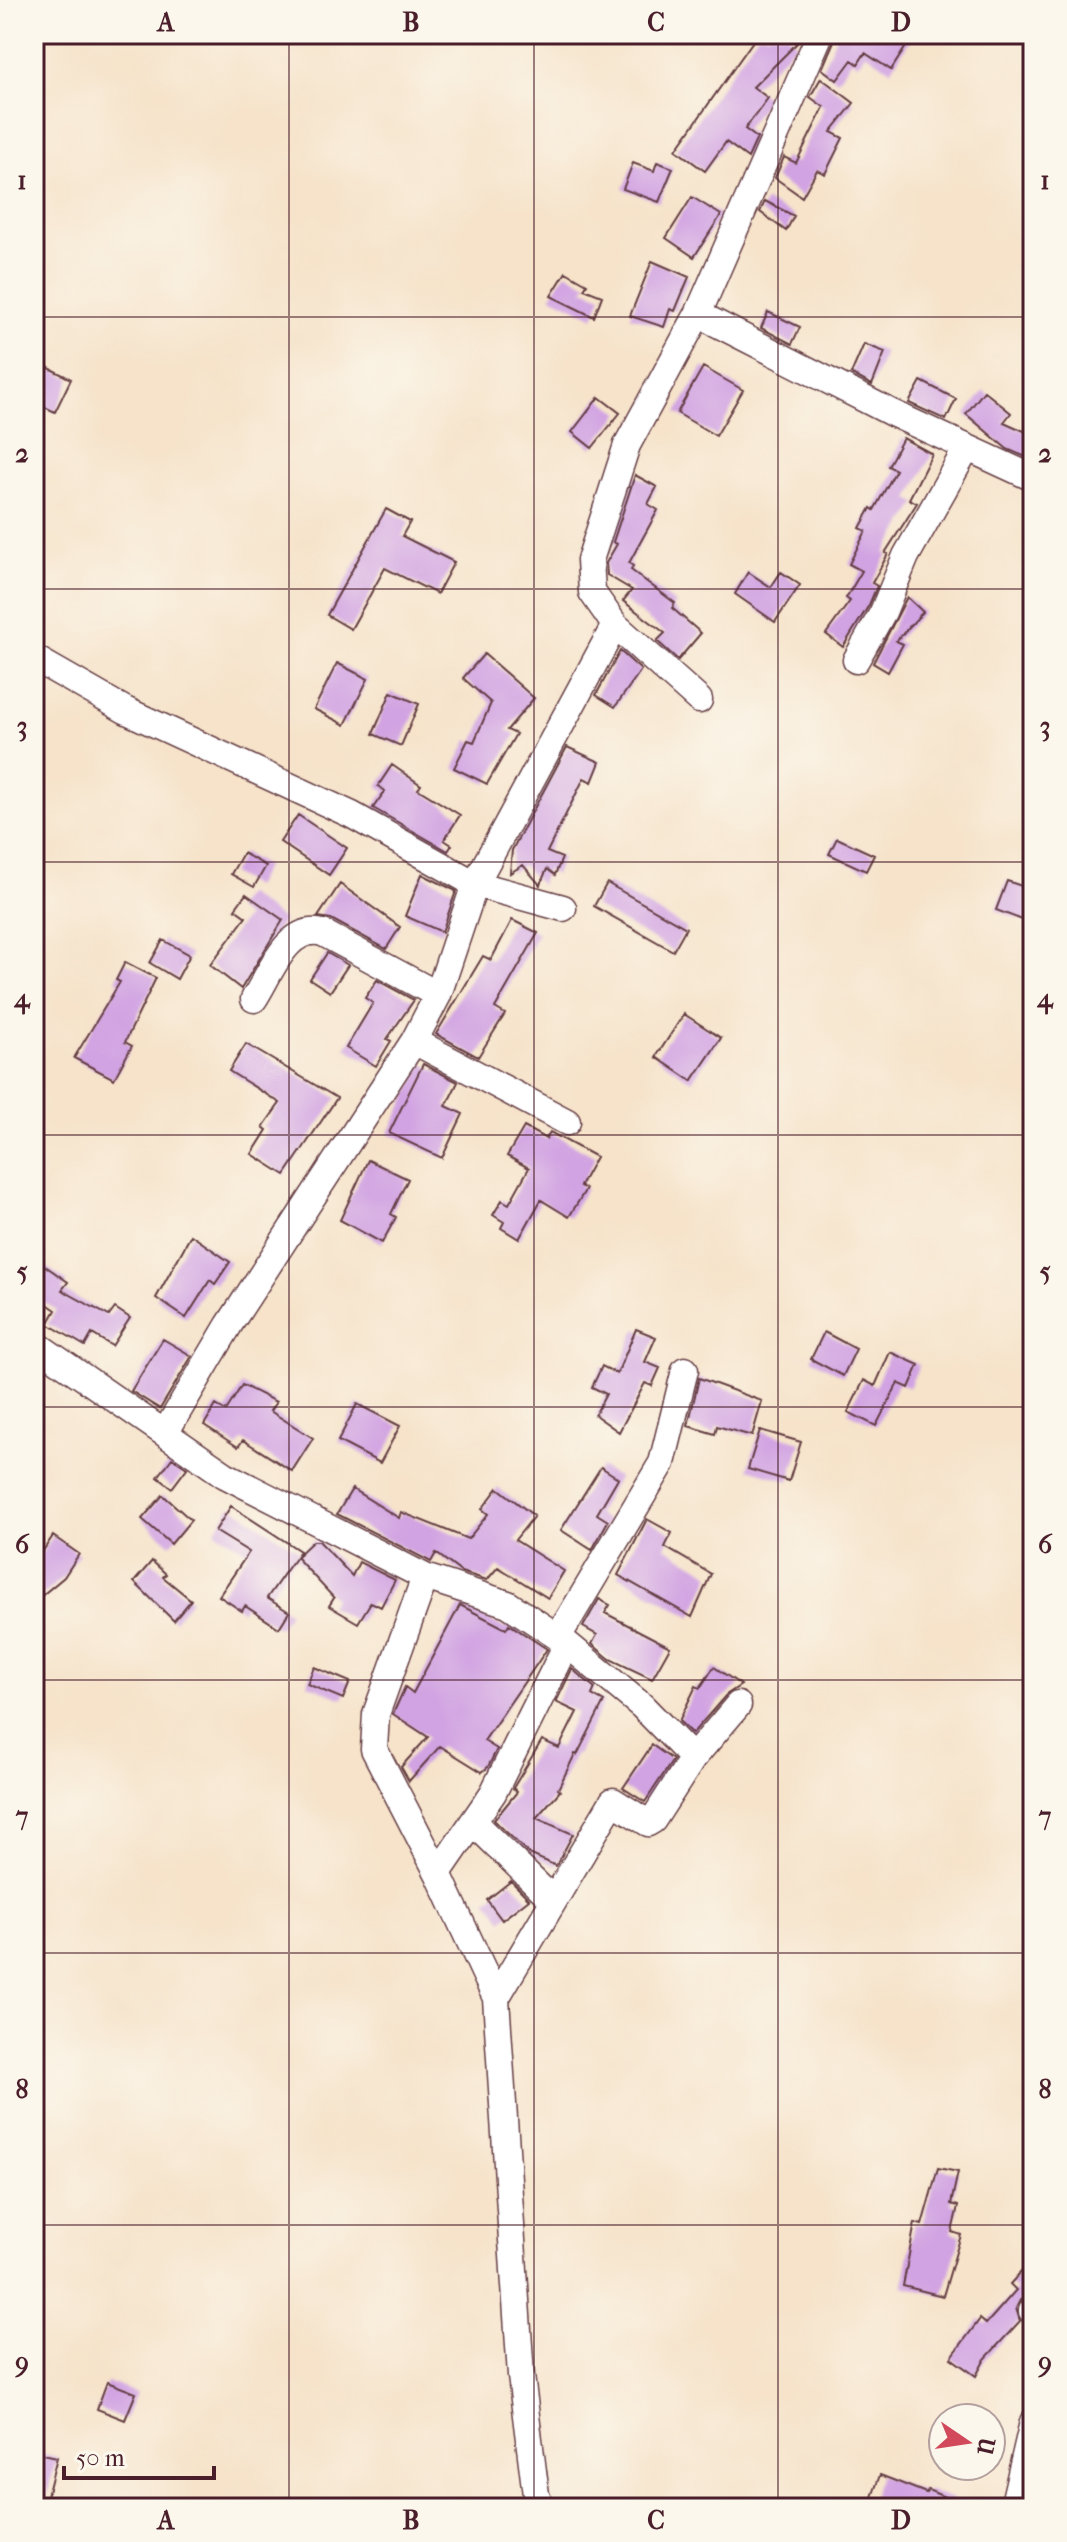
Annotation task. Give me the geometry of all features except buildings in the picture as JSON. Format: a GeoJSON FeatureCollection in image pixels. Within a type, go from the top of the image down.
{"type":"FeatureCollection","features":[{"type":"Feature","properties":{"kind":"street"},"geometry":{"type":"LineString","coordinates":[[699,700],[615,625],[592,592],[589,570],[594,542],[627,445],[698,314],[820,34]]}},
{"type":"Feature","properties":{"kind":"street"},"geometry":{"type":"LineString","coordinates":[[698,314],[1033,478]]}},
{"type":"Feature","properties":{"kind":"street"},"geometry":{"type":"LineString","coordinates":[[856,660],[883,612],[906,556],[967,448]]}},
{"type":"Feature","properties":{"kind":"street"},"geometry":{"type":"LineString","coordinates":[[165,1433],[229,1325],[414,1041],[438,995],[475,884],[615,625]]}},
{"type":"Feature","properties":{"kind":"street"},"geometry":{"type":"LineString","coordinates":[[34,658],[125,710],[352,815],[475,884],[563,908]]}},
{"type":"Feature","properties":{"kind":"street"},"geometry":{"type":"LineString","coordinates":[[254,999],[293,938],[309,930],[323,933],[438,995]]}},
{"type":"Feature","properties":{"kind":"street"},"geometry":{"type":"LineString","coordinates":[[414,1041],[567,1122]]}},
{"type":"Feature","properties":{"kind":"street"},"geometry":{"type":"LineString","coordinates":[[34,1343],[225,1475],[425,1577],[508,1604],[562,1640],[642,1706],[693,1758]]}},
{"type":"Feature","properties":{"kind":"street"},"geometry":{"type":"LineString","coordinates":[[438,1873],[473,1822],[526,1731],[562,1640],[662,1463],[685,1370]]}},
{"type":"Feature","properties":{"kind":"street"},"geometry":{"type":"LineString","coordinates":[[425,1577],[376,1714],[374,1749],[438,1873],[496,1998],[521,2376],[536,2495],[541,2508]]}},
{"type":"Feature","properties":{"kind":"street"},"geometry":{"type":"LineString","coordinates":[[496,1998],[613,1801],[648,1823],[653,1820],[693,1758],[738,1705]]}},
{"type":"Feature","properties":{"kind":"street"},"geometry":{"type":"LineString","coordinates":[[473,1822],[553,1900]]}},
{"type":"Feature","properties":{"kind":"street"},"geometry":{"type":"LineString","coordinates":[[1013,2508],[1033,2422]]}}]}
